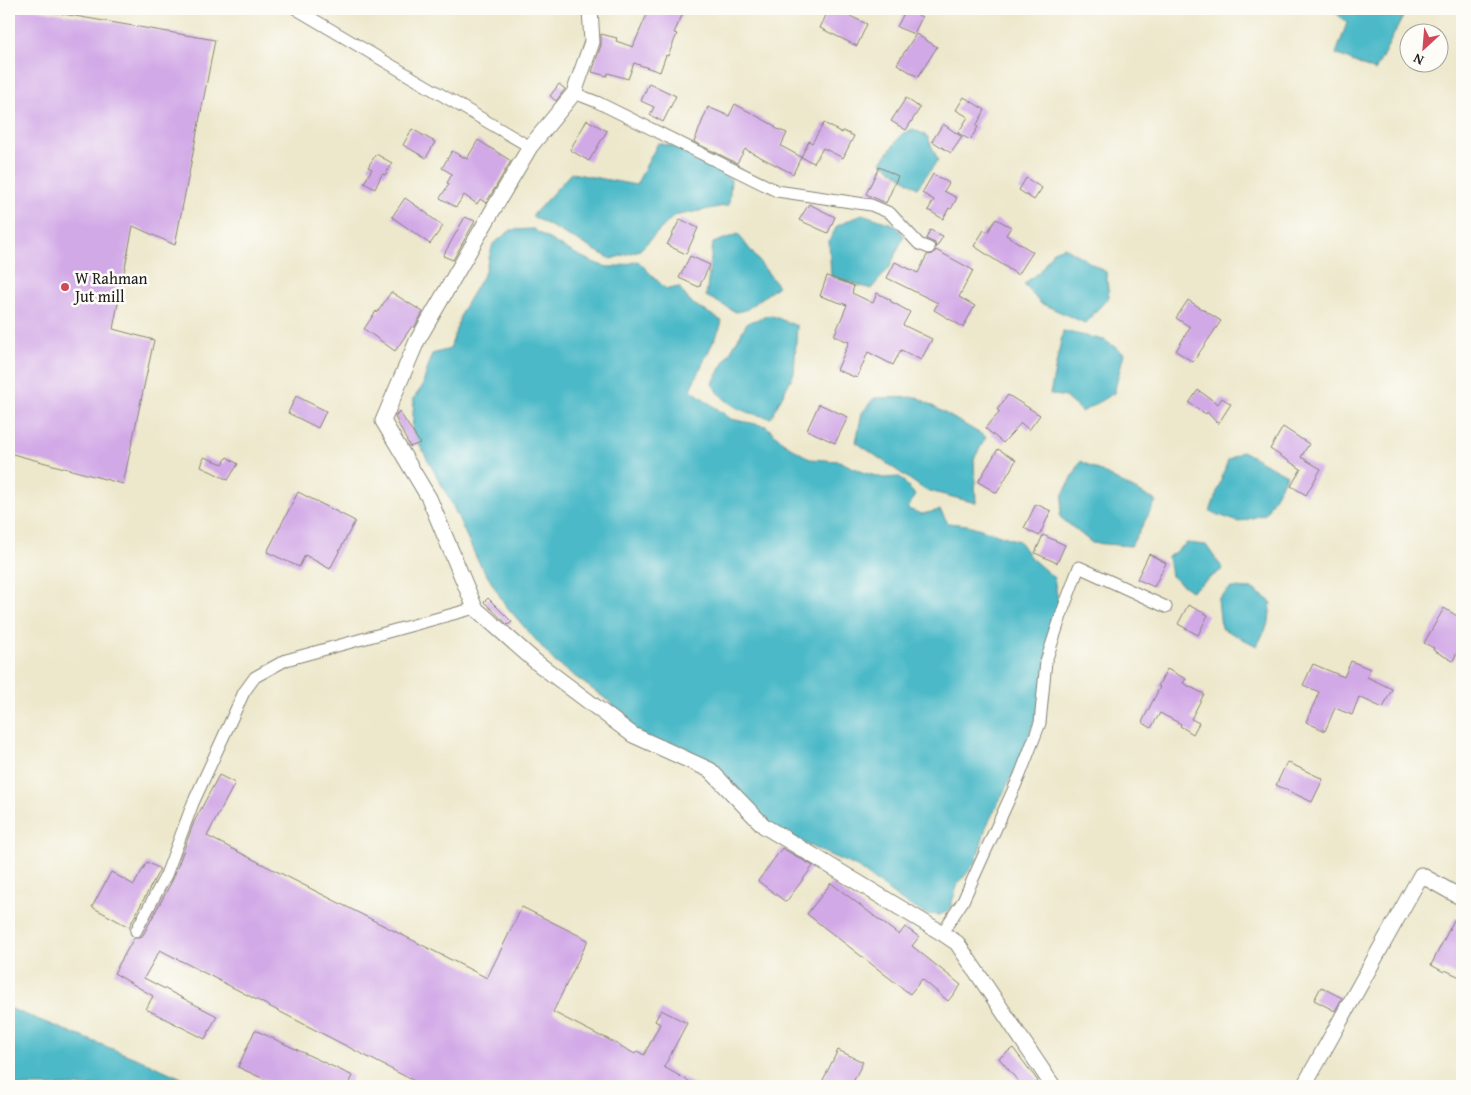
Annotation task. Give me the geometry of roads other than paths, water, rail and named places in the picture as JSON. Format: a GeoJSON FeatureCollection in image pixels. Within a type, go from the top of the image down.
{"type":"FeatureCollection","features":[{"type":"Feature","properties":{"kind":"street"},"geometry":{"type":"LineString","coordinates":[[296,9],[530,147]]}},
{"type":"Feature","properties":{"kind":"street"},"geometry":{"type":"LineString","coordinates":[[590,9],[592,42],[574,93],[530,147],[417,341],[383,421],[429,498],[475,608],[536,662],[633,735],[710,770],[764,826],[957,943],[1053,1086]]}},
{"type":"Feature","properties":{"kind":"street"},"geometry":{"type":"LineString","coordinates":[[574,93],[597,102],[777,191],[871,205],[890,213],[919,244],[929,248]]}},
{"type":"Feature","properties":{"kind":"street"},"geometry":{"type":"LineString","coordinates":[[942,933],[963,901],[1020,775],[1040,722],[1046,661],[1079,567],[1166,606]]}},
{"type":"Feature","properties":{"kind":"street"},"geometry":{"type":"LineString","coordinates":[[136,931],[166,875],[193,803],[244,692],[254,677],[286,660],[475,608]]}},
{"type":"Feature","properties":{"kind":"street"},"geometry":{"type":"LineString","coordinates":[[1304,1086],[1421,875],[1462,898]]}},
{"type":"Feature","properties":{"kind":"water"},"geometry":{"type":"Polygon","coordinates":[[[1332,9],[1407,9],[1400,22],[1398,22],[1398,26],[1375,71],[1336,54],[1347,23],[1332,9]]]}},
{"type":"Feature","properties":{"kind":"water"},"geometry":{"type":"Polygon","coordinates":[[[913,129],[927,136],[938,160],[917,188],[881,162],[902,134],[913,129]]]}},
{"type":"Feature","properties":{"kind":"water"},"geometry":{"type":"Polygon","coordinates":[[[658,143],[677,147],[731,179],[729,205],[674,216],[640,250],[611,259],[532,216],[571,173],[636,185],[658,143]]]}},
{"type":"Feature","properties":{"kind":"water"},"geometry":{"type":"Polygon","coordinates":[[[862,214],[895,225],[904,235],[890,267],[871,289],[831,276],[829,241],[837,226],[862,214]]]}},
{"type":"Feature","properties":{"kind":"water"},"geometry":{"type":"Polygon","coordinates":[[[533,229],[572,252],[604,266],[618,266],[638,261],[666,289],[679,287],[690,302],[722,321],[690,389],[731,419],[766,426],[784,443],[810,459],[839,461],[862,472],[883,478],[900,477],[915,495],[908,509],[922,514],[940,510],[948,523],[968,525],[1019,541],[1031,558],[1054,578],[1059,606],[1037,715],[1017,766],[986,827],[976,862],[958,884],[949,911],[939,915],[926,914],[902,901],[857,867],[764,826],[707,766],[632,738],[610,702],[555,662],[506,606],[477,559],[451,502],[412,431],[414,398],[422,387],[432,354],[450,349],[462,311],[485,272],[493,244],[511,230],[533,229]]]}},
{"type":"Feature","properties":{"kind":"water"},"geometry":{"type":"Polygon","coordinates":[[[738,234],[778,286],[746,310],[736,312],[706,296],[713,243],[738,234]]]}},
{"type":"Feature","properties":{"kind":"water"},"geometry":{"type":"Polygon","coordinates":[[[1064,247],[1106,272],[1109,297],[1085,323],[1040,303],[1024,284],[1041,270],[1053,251],[1064,247]]]}},
{"type":"Feature","properties":{"kind":"water"},"geometry":{"type":"Polygon","coordinates":[[[770,315],[797,326],[794,373],[771,418],[753,414],[731,404],[712,384],[747,323],[770,315]]]}},
{"type":"Feature","properties":{"kind":"water"},"geometry":{"type":"Polygon","coordinates":[[[1063,331],[1104,340],[1124,353],[1114,393],[1082,412],[1065,397],[1050,394],[1063,331]]]}},
{"type":"Feature","properties":{"kind":"water"},"geometry":{"type":"Polygon","coordinates":[[[917,397],[986,437],[974,459],[976,503],[925,490],[856,442],[862,413],[874,398],[917,397]]]}},
{"type":"Feature","properties":{"kind":"water"},"geometry":{"type":"Polygon","coordinates":[[[1242,451],[1287,475],[1265,514],[1239,522],[1210,512],[1228,460],[1242,451]]]}},
{"type":"Feature","properties":{"kind":"water"},"geometry":{"type":"Polygon","coordinates":[[[1081,461],[1156,501],[1131,546],[1092,543],[1060,517],[1063,494],[1081,461]]]}},
{"type":"Feature","properties":{"kind":"water"},"geometry":{"type":"Polygon","coordinates":[[[1187,543],[1206,545],[1223,569],[1191,591],[1171,576],[1168,557],[1187,543]]]}},
{"type":"Feature","properties":{"kind":"water"},"geometry":{"type":"Polygon","coordinates":[[[1231,588],[1253,589],[1271,602],[1269,622],[1257,646],[1221,628],[1218,599],[1231,588]]]}},
{"type":"Feature","properties":{"kind":"water"},"geometry":{"type":"Polygon","coordinates":[[[9,1008],[148,1063],[199,1086],[9,1086],[9,1008]]]}},
{"type":"Feature","properties":{"kind":"place","name":"W Rahman Jut mill"},"geometry":{"type":"Point","coordinates":[65,287]}}]}
